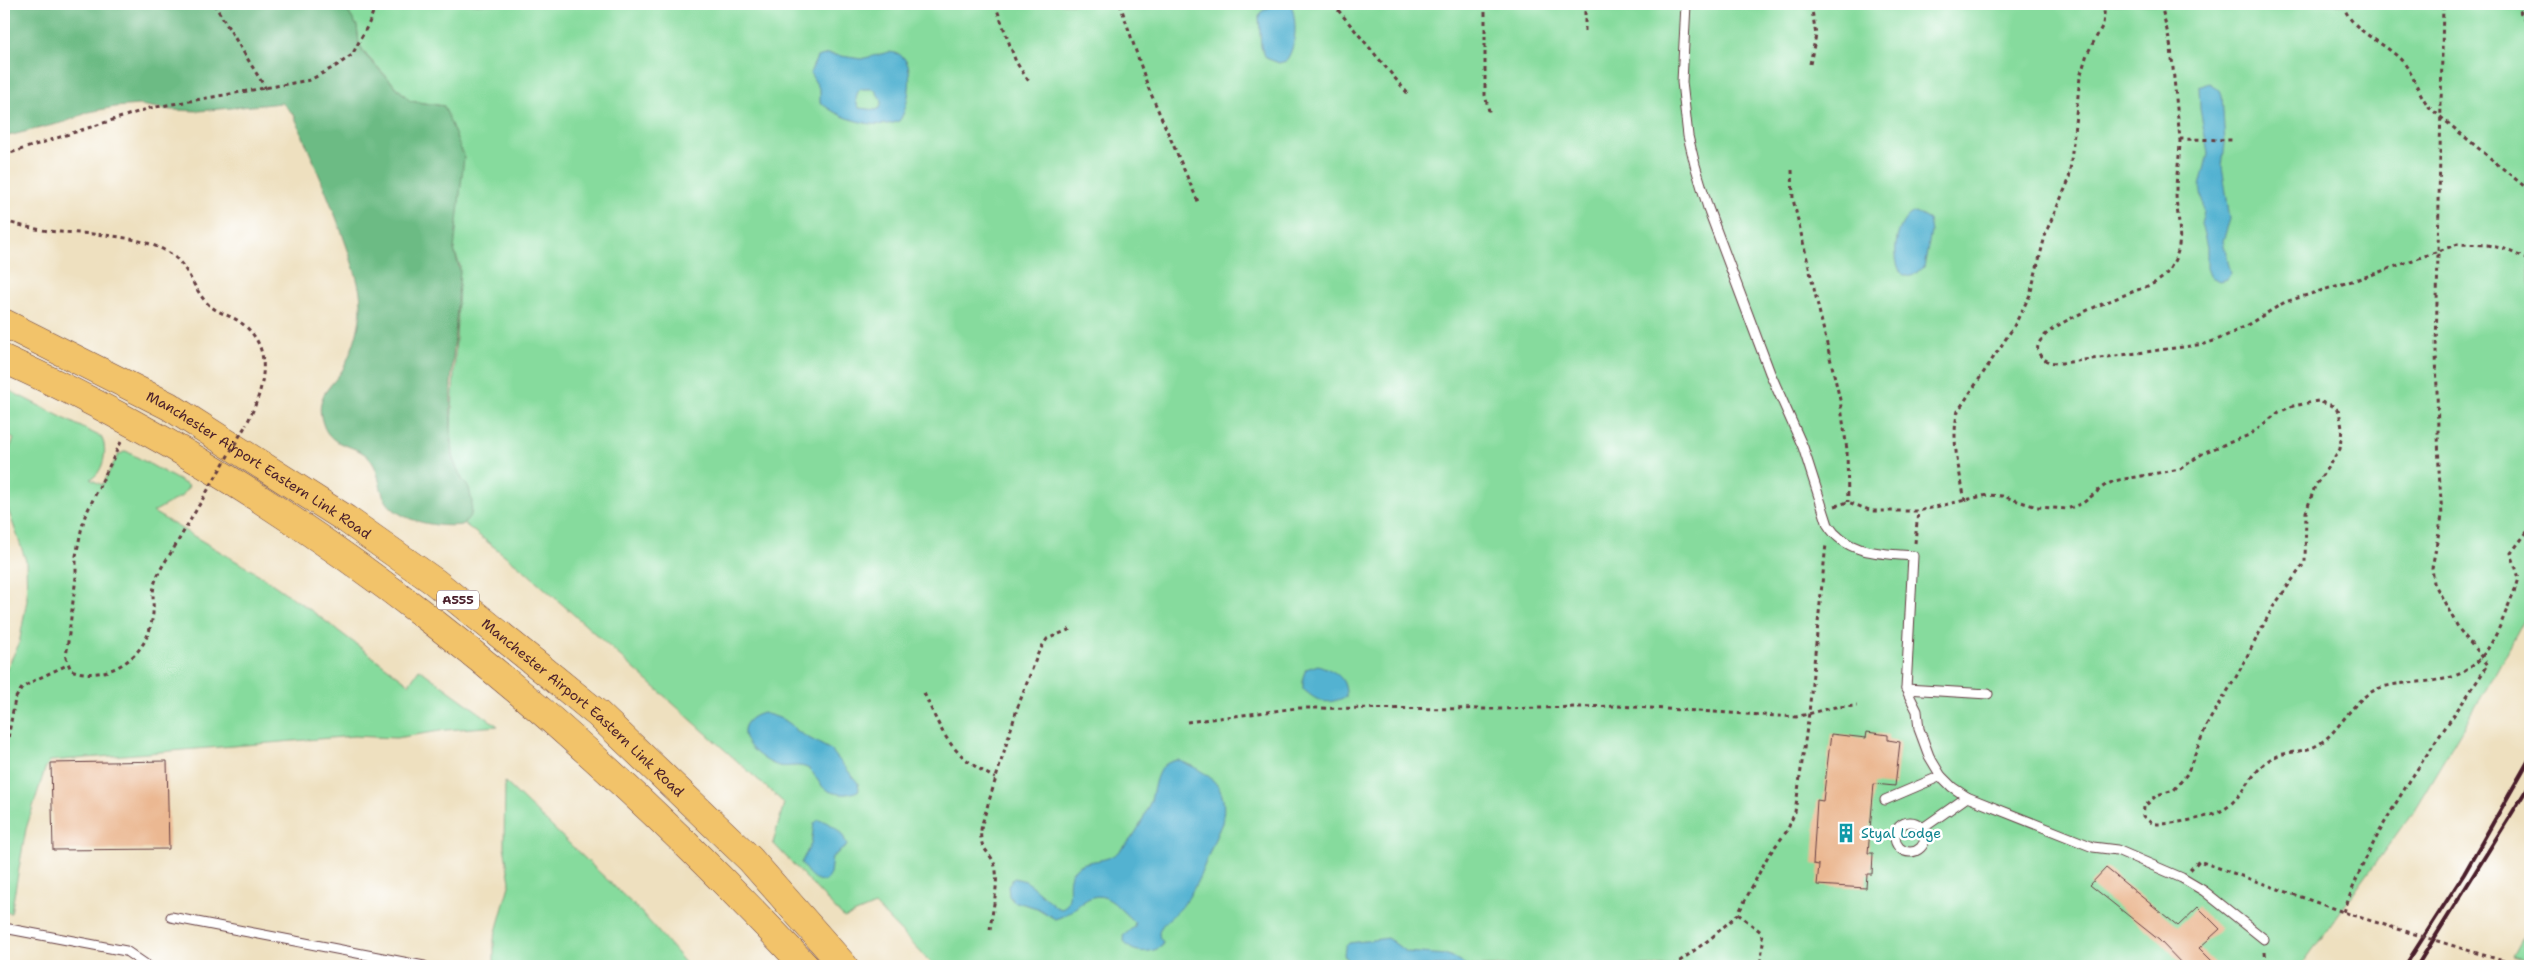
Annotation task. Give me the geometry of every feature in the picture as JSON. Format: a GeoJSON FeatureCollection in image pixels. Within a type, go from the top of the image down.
{"type":"FeatureCollection","features":[{"type":"Feature","properties":{"kind":"highway","name":"Manchester Airport Eastern Link Road"},"geometry":{"type":"LineString","coordinates":[[4,323],[169,406],[346,519],[435,582],[598,714],[750,858],[844,966]]}},
{"type":"Feature","properties":{"kind":"highway","name":"Manchester Airport Eastern Link Road"},"geometry":{"type":"LineString","coordinates":[[4,359],[131,422],[257,496],[329,544],[418,610],[573,736],[724,879],[805,966]]}},
{"type":"Feature","properties":{"kind":"lane"},"geometry":{"type":"LineString","coordinates":[[1686,4],[1682,82],[1688,136],[1708,208],[1767,364],[1802,446],[1828,525],[1835,536],[1867,552],[1913,556],[1906,688],[1917,711],[1923,742],[1941,776],[1952,787],[1967,797],[2093,847],[2117,850],[2182,878],[2204,891],[2264,939]]}},
{"type":"Feature","properties":{"kind":"lane"},"geometry":{"type":"LineString","coordinates":[[1906,688],[1988,694]]}},
{"type":"Feature","properties":{"kind":"lane"},"geometry":{"type":"LineString","coordinates":[[1885,800],[1941,776]]}},
{"type":"Feature","properties":{"kind":"lane"},"geometry":{"type":"LineString","coordinates":[[1923,828],[1967,797]]}},
{"type":"Feature","properties":{"kind":"lane"},"geometry":{"type":"LineString","coordinates":[[171,918],[424,966]]}},
{"type":"Feature","properties":{"kind":"lane"},"geometry":{"type":"LineString","coordinates":[[4,928],[126,951],[148,966]]}},
{"type":"Feature","properties":{"kind":"path"},"geometry":{"type":"LineString","coordinates":[[214,4],[266,89]]}},
{"type":"Feature","properties":{"kind":"path"},"geometry":{"type":"LineString","coordinates":[[4,155],[150,108],[310,80],[336,66],[352,54],[369,23],[376,4]]}},
{"type":"Feature","properties":{"kind":"path"},"geometry":{"type":"LineString","coordinates":[[995,4],[1016,62],[1030,83]]}},
{"type":"Feature","properties":{"kind":"path"},"geometry":{"type":"LineString","coordinates":[[1120,4],[1148,87],[1199,204]]}},
{"type":"Feature","properties":{"kind":"path"},"geometry":{"type":"LineString","coordinates":[[1333,4],[1409,95]]}},
{"type":"Feature","properties":{"kind":"path"},"geometry":{"type":"LineString","coordinates":[[1485,4],[1485,95],[1490,115]]}},
{"type":"Feature","properties":{"kind":"path"},"geometry":{"type":"LineString","coordinates":[[1585,4],[1585,31]]}},
{"type":"Feature","properties":{"kind":"path"},"geometry":{"type":"LineString","coordinates":[[1810,64],[1816,35],[1811,4]]}},
{"type":"Feature","properties":{"kind":"path"},"geometry":{"type":"LineString","coordinates":[[1965,500],[1956,449],[1955,422],[1958,411],[2013,328],[2030,295],[2046,232],[2069,180],[2080,76],[2087,54],[2103,25],[2104,4]]}},
{"type":"Feature","properties":{"kind":"path"},"geometry":{"type":"LineString","coordinates":[[2161,4],[2170,40],[2180,139],[2176,199],[2180,240],[2175,260],[2170,269],[2158,281],[2142,290],[2084,312],[2056,326],[2040,340],[2038,345],[2040,356],[2045,360],[2062,363],[2205,344],[2244,327],[2285,302],[2371,275],[2438,251],[2469,243],[2505,250],[2530,261]]}},
{"type":"Feature","properties":{"kind":"path"},"geometry":{"type":"LineString","coordinates":[[2343,4],[2349,18],[2357,26],[2402,61],[2424,102],[2530,190]]}},
{"type":"Feature","properties":{"kind":"path"},"geometry":{"type":"LineString","coordinates":[[2344,912],[2362,865],[2396,804],[2488,665],[2459,629],[2434,583],[2432,568],[2442,516],[2436,352],[2443,4]]}},
{"type":"Feature","properties":{"kind":"path"},"geometry":{"type":"LineString","coordinates":[[2514,4],[2530,25]]}},
{"type":"Feature","properties":{"kind":"path"},"geometry":{"type":"LineString","coordinates":[[2180,139],[2234,140]]}},
{"type":"Feature","properties":{"kind":"path"},"geometry":{"type":"LineString","coordinates":[[1792,170],[1793,200],[1840,400],[1848,459],[1848,502]]}},
{"type":"Feature","properties":{"kind":"path"},"geometry":{"type":"LineString","coordinates":[[4,221],[58,232],[110,235],[155,247],[172,254],[212,308],[241,322],[252,333],[265,359],[257,405],[155,580],[151,598],[153,613],[149,632],[130,660],[121,667],[110,671],[76,672],[70,670],[67,665],[67,644],[76,577],[76,556],[85,516],[123,439],[114,435]]}},
{"type":"Feature","properties":{"kind":"path"},"geometry":{"type":"LineString","coordinates":[[1673,966],[1710,940],[1738,914],[1768,856],[1792,822],[1809,713],[1828,525],[1835,507],[1848,502],[1872,511],[1918,511],[1987,495],[2002,496],[2037,507],[2076,507],[2104,486],[2114,482],[2180,468],[2206,452],[2249,435],[2279,412],[2293,406],[2318,401],[2334,406],[2339,411],[2342,428],[2340,449],[2315,486],[2306,512],[2305,562],[2265,620],[2235,679],[2207,724],[2195,757],[2181,784],[2174,790],[2157,795],[2144,807],[2143,816],[2153,823],[2160,824],[2219,812],[2227,807],[2260,767],[2270,759],[2317,746],[2325,740],[2354,706],[2375,690],[2453,676],[2467,670],[2482,658],[2519,578],[2512,553],[2530,528]]}},
{"type":"Feature","properties":{"kind":"path"},"geometry":{"type":"LineString","coordinates":[[206,486],[214,491]]}},
{"type":"Feature","properties":{"kind":"path"},"geometry":{"type":"LineString","coordinates":[[1913,556],[1918,511]]}},
{"type":"Feature","properties":{"kind":"path"},"geometry":{"type":"LineString","coordinates":[[990,930],[996,881],[995,868],[979,839],[995,778],[1017,709],[1042,644],[1062,631],[1073,628]]}},
{"type":"Feature","properties":{"kind":"path"},"geometry":{"type":"LineString","coordinates":[[4,761],[14,699],[22,688],[67,665]]}},
{"type":"Feature","properties":{"kind":"path"},"geometry":{"type":"LineString","coordinates":[[924,693],[950,745],[967,762],[995,778]]}},
{"type":"Feature","properties":{"kind":"path"},"geometry":{"type":"LineString","coordinates":[[1187,722],[1297,708],[1500,709],[1617,706],[1796,717],[1835,707],[1857,706]]}},
{"type":"Feature","properties":{"kind":"path"},"geometry":{"type":"LineString","coordinates":[[2182,878],[2199,861],[2352,915],[2522,966]]}},
{"type":"Feature","properties":{"kind":"path"},"geometry":{"type":"LineString","coordinates":[[1738,914],[1761,932],[1760,966]]}},
{"type":"Feature","properties":{"kind":"green space"},"geometry":{"type":"Polygon","coordinates":[[[4,4],[343,4],[357,26],[359,44],[366,56],[410,101],[444,106],[464,157],[454,250],[460,270],[451,384],[452,457],[462,479],[469,488],[472,502],[471,515],[462,525],[432,524],[410,519],[400,514],[386,501],[375,466],[367,456],[336,441],[327,432],[323,424],[320,413],[323,396],[342,371],[352,349],[360,320],[361,298],[343,235],[294,115],[282,103],[199,111],[171,110],[139,105],[89,112],[65,122],[4,137],[4,4]]]}},
{"type":"Feature","properties":{"kind":"green space"},"geometry":{"type":"Polygon","coordinates":[[[343,4],[2530,4],[2530,609],[2497,671],[2414,810],[2301,966],[934,966],[875,905],[844,918],[773,843],[784,803],[525,571],[458,519],[451,428],[460,266],[454,250],[444,106],[410,101],[367,56],[359,44],[357,26],[343,4]]]}},
{"type":"Feature","properties":{"kind":"green space"},"geometry":{"type":"Polygon","coordinates":[[[4,388],[101,437],[104,448],[103,461],[98,472],[90,479],[102,485],[118,455],[126,451],[189,486],[182,496],[153,512],[258,574],[312,611],[409,684],[419,669],[498,726],[446,730],[396,738],[354,736],[50,761],[45,769],[26,829],[11,913],[4,912],[4,674],[19,644],[27,600],[26,561],[4,498],[4,461],[14,439],[4,434],[4,388]]]}},
{"type":"Feature","properties":{"kind":"green space"},"geometry":{"type":"Polygon","coordinates":[[[505,782],[642,913],[688,966],[494,966],[494,939],[510,882],[504,846],[505,782]]]}},
{"type":"Feature","properties":{"kind":"green space"},"geometry":{"type":"Polygon","coordinates":[[[2530,923],[2530,961],[2512,956],[2530,923]]]}},
{"type":"Feature","properties":{"kind":"water"},"geometry":{"type":"Polygon","coordinates":[[[1275,4],[1291,4],[1295,26],[1294,41],[1290,55],[1286,61],[1279,63],[1266,58],[1261,47],[1259,17],[1261,12],[1275,4]]]}},
{"type":"Feature","properties":{"kind":"water"},"geometry":{"type":"Polygon","coordinates":[[[889,52],[899,54],[904,58],[907,63],[910,80],[905,108],[899,121],[880,125],[869,124],[847,118],[827,108],[820,102],[820,90],[810,73],[817,57],[828,54],[861,59],[889,52]],[[860,89],[856,98],[859,108],[876,110],[880,108],[882,101],[874,89],[860,89]]]}},
{"type":"Feature","properties":{"kind":"water"},"geometry":{"type":"Polygon","coordinates":[[[2209,83],[2220,90],[2222,95],[2225,144],[2222,166],[2230,219],[2223,241],[2231,273],[2227,279],[2219,281],[2210,276],[2207,268],[2207,247],[2201,224],[2204,211],[2200,186],[2208,153],[2200,109],[2199,87],[2209,83]]]}},
{"type":"Feature","properties":{"kind":"water"},"geometry":{"type":"Polygon","coordinates":[[[1915,212],[1929,220],[1931,232],[1924,267],[1911,276],[1904,275],[1899,269],[1896,260],[1896,249],[1901,226],[1915,212]]]}},
{"type":"Feature","properties":{"kind":"water"},"geometry":{"type":"Polygon","coordinates":[[[1318,665],[1335,672],[1339,676],[1346,690],[1346,697],[1328,702],[1318,700],[1303,689],[1303,677],[1306,669],[1318,665]]]}},
{"type":"Feature","properties":{"kind":"water"},"geometry":{"type":"Polygon","coordinates":[[[763,713],[786,721],[796,731],[831,750],[858,783],[859,790],[850,794],[834,793],[824,788],[809,769],[805,767],[779,766],[760,756],[749,745],[744,732],[745,726],[749,721],[763,713]]]}},
{"type":"Feature","properties":{"kind":"water"},"geometry":{"type":"Polygon","coordinates":[[[1178,760],[1200,770],[1215,782],[1223,799],[1224,810],[1222,823],[1194,889],[1181,908],[1168,919],[1159,932],[1163,942],[1162,946],[1145,952],[1128,946],[1123,936],[1135,926],[1134,922],[1114,903],[1105,898],[1098,896],[1091,898],[1055,919],[1037,908],[1013,901],[1009,896],[1008,885],[1014,878],[1026,881],[1056,907],[1062,909],[1069,900],[1069,883],[1072,872],[1087,862],[1108,858],[1124,847],[1142,821],[1161,769],[1170,762],[1178,760]]]}},
{"type":"Feature","properties":{"kind":"water"},"geometry":{"type":"Polygon","coordinates":[[[818,820],[828,823],[837,829],[846,841],[847,846],[832,857],[830,874],[826,881],[814,878],[801,863],[811,844],[814,824],[818,820]]]}},
{"type":"Feature","properties":{"kind":"water"},"geometry":{"type":"Polygon","coordinates":[[[1388,938],[1406,952],[1448,955],[1468,966],[1354,966],[1344,955],[1345,947],[1349,943],[1388,938]]]}},
{"type":"Feature","properties":{"kind":"building"},"geometry":{"type":"Polygon","coordinates":[[[1867,732],[1888,735],[1888,740],[1900,742],[1895,786],[1874,784],[1868,853],[1873,853],[1872,874],[1867,874],[1866,888],[1817,885],[1819,865],[1813,864],[1817,800],[1823,801],[1831,734],[1866,738],[1867,732]]]}},
{"type":"Feature","properties":{"kind":"building"},"geometry":{"type":"Polygon","coordinates":[[[167,761],[169,849],[53,850],[51,763],[167,761]]]}},
{"type":"Feature","properties":{"kind":"building"},"geometry":{"type":"Polygon","coordinates":[[[2106,868],[2178,926],[2198,907],[2220,929],[2199,948],[2217,966],[2184,966],[2159,940],[2090,885],[2106,868]]]}},
{"type":"Feature","properties":{"kind":"railway"},"geometry":{"type":"LineString","coordinates":[[2405,966],[2464,874],[2530,758]]}},
{"type":"Feature","properties":{"kind":"railway"},"geometry":{"type":"LineString","coordinates":[[2417,966],[2530,784]]}},
{"type":"Feature","properties":{"kind":"place","name":"Styal Lodge"},"geometry":{"type":"Point","coordinates":[1846,833]}}]}
